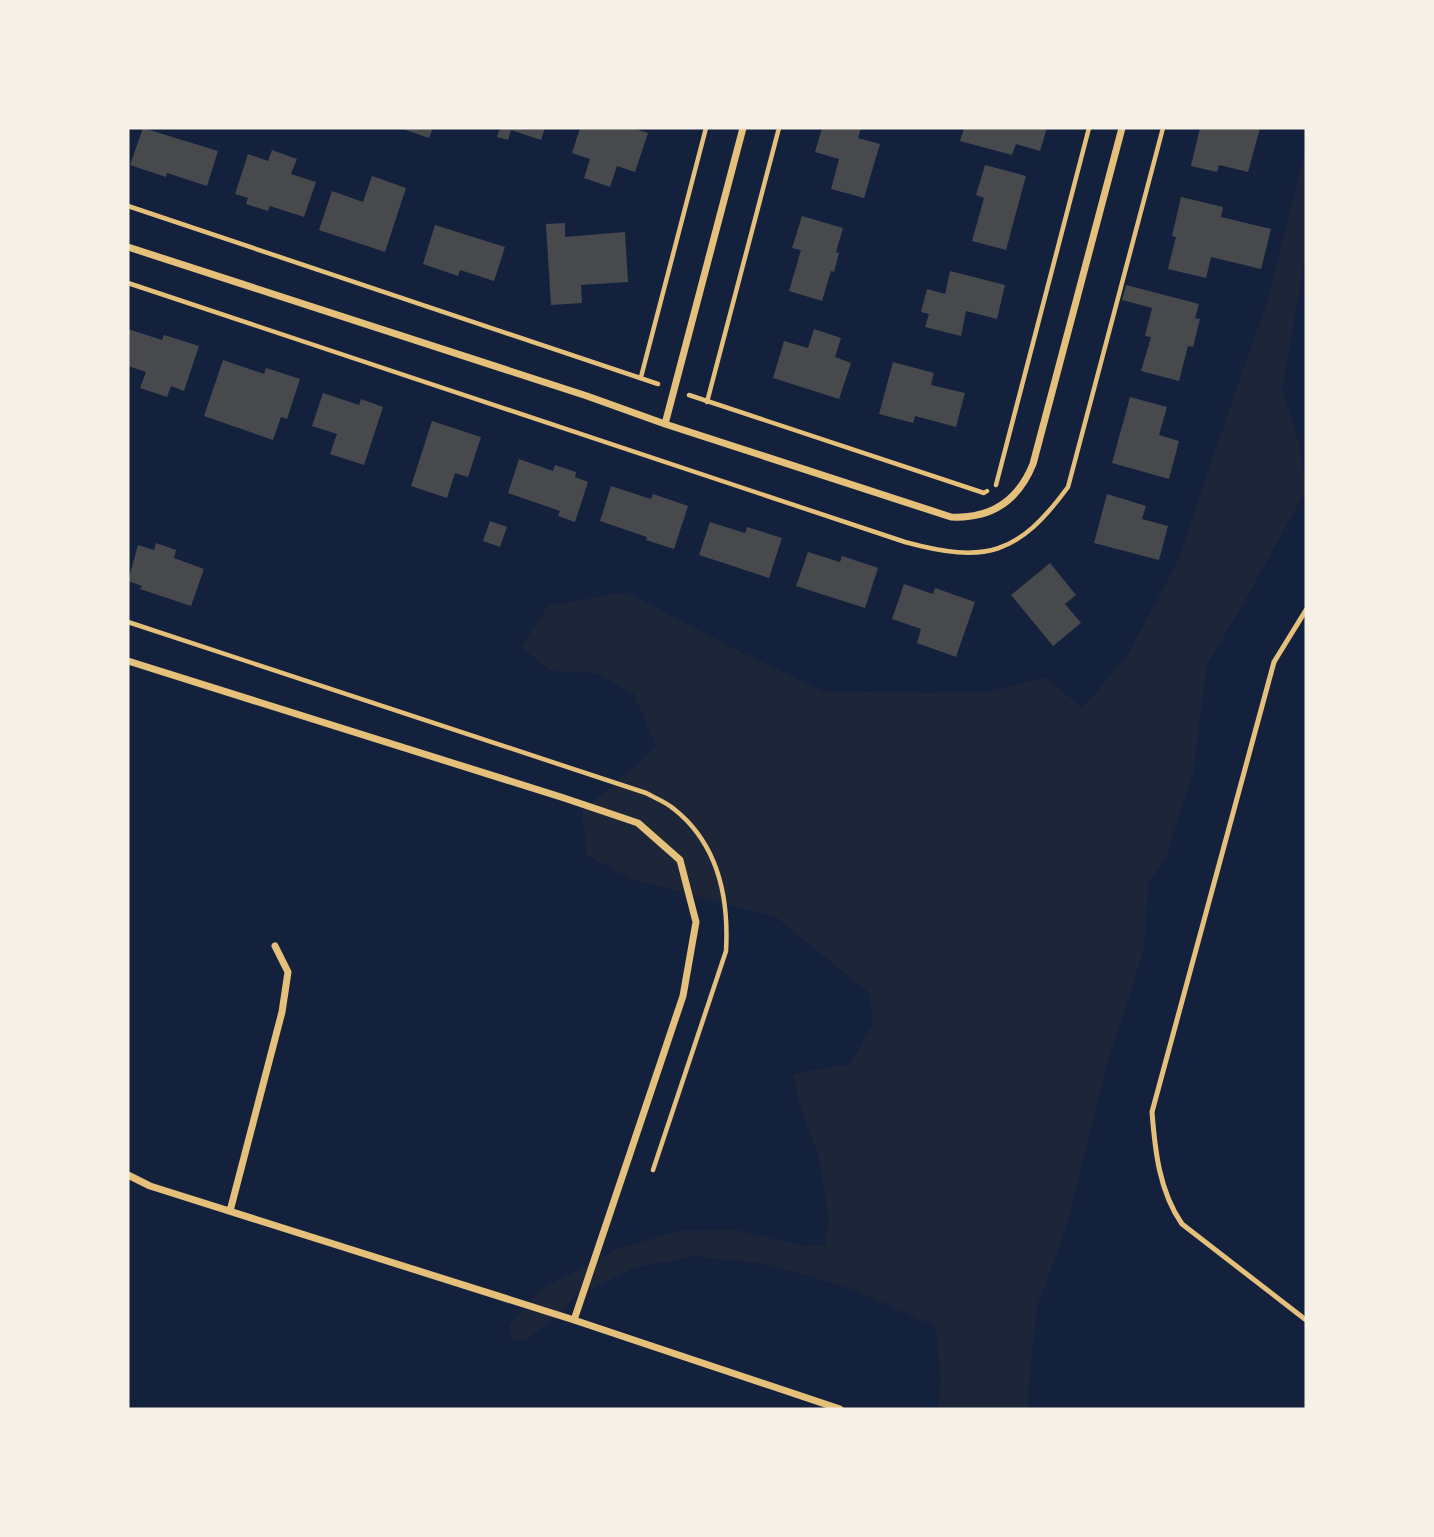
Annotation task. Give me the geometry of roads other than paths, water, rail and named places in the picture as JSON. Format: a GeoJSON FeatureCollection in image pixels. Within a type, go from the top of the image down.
{"type":"FeatureCollection","features":[{"type":"Feature","properties":{"kind":"street"},"geometry":{"type":"LineString","coordinates":[[665,424],[743,128]]}},
{"type":"Feature","properties":{"kind":"street"},"geometry":{"type":"LineString","coordinates":[[128,247],[951,517],[971,518],[1000,507],[1026,483],[1122,128]]}},
{"type":"Feature","properties":{"kind":"street"},"geometry":{"type":"LineString","coordinates":[[128,661],[638,823],[680,860],[696,922],[683,996],[574,1320]]}},
{"type":"Feature","properties":{"kind":"street"},"geometry":{"type":"LineString","coordinates":[[230,1211],[282,1012],[288,972],[275,946]]}},
{"type":"Feature","properties":{"kind":"street"},"geometry":{"type":"LineString","coordinates":[[128,1175],[150,1186],[574,1320],[840,1409]]}},
{"type":"Feature","properties":{"kind":"lane"},"geometry":{"type":"LineString","coordinates":[[1306,610],[1274,662],[1153,1112],[1156,1159],[1174,1213],[1182,1224],[1306,1320]]}}]}
